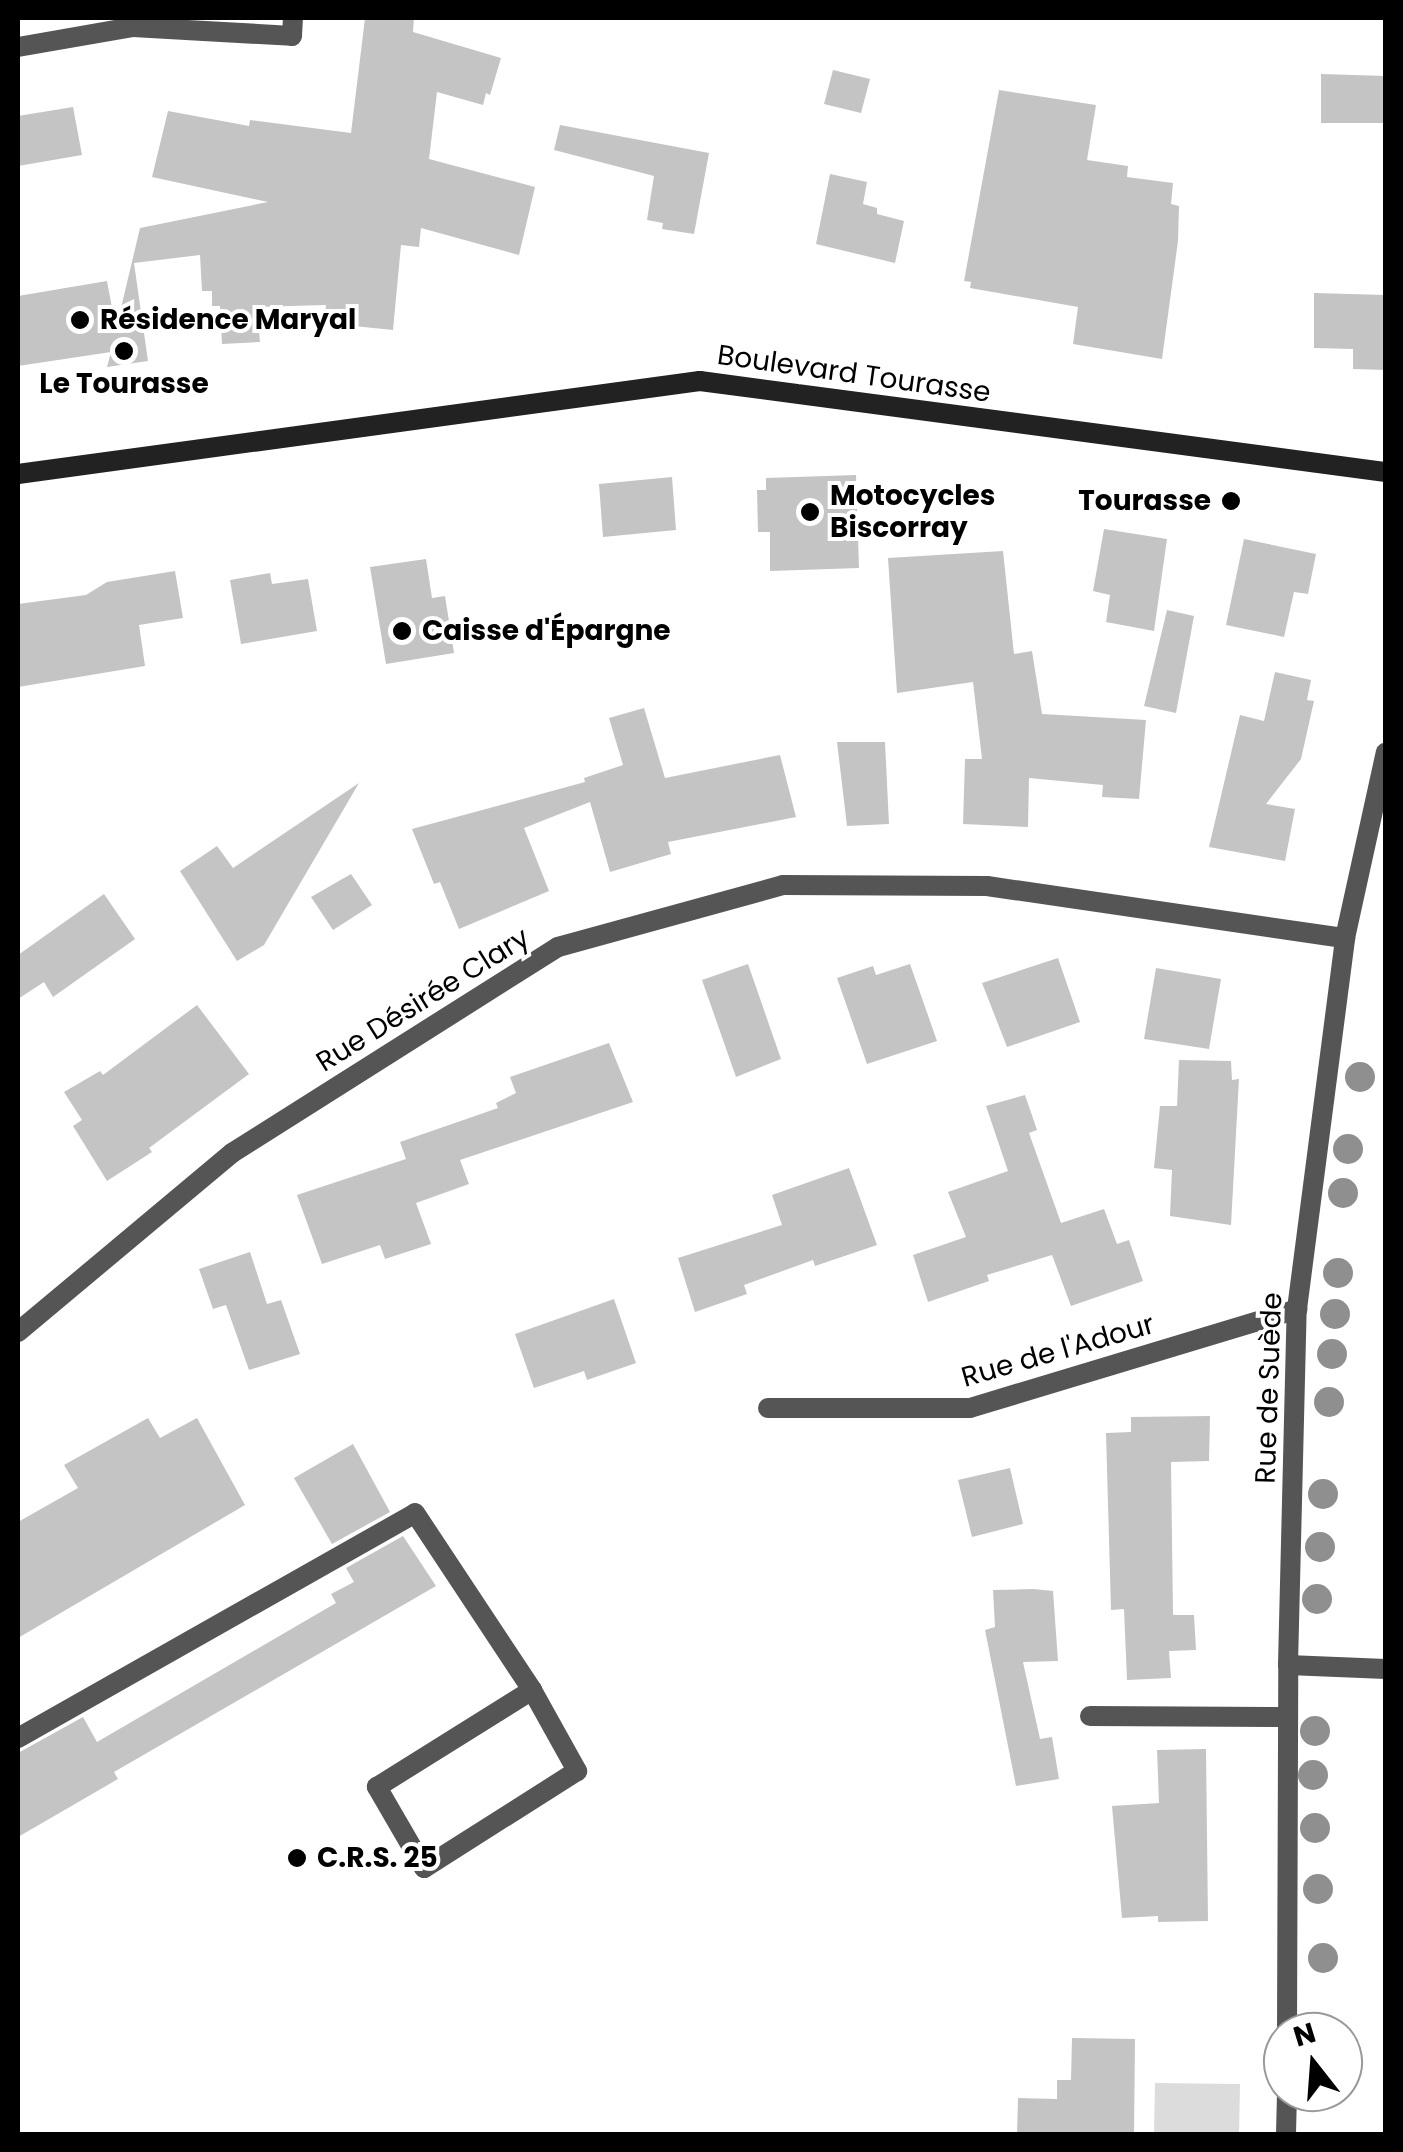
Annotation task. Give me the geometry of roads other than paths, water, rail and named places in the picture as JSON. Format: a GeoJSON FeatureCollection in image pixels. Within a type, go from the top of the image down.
{"type":"FeatureCollection","features":[{"type":"Feature","properties":{"kind":"main road","name":"Boulevard Tourasse"},"geometry":{"type":"LineString","coordinates":[[18,474],[700,381],[1386,472]]}},
{"type":"Feature","properties":{"kind":"street"},"geometry":{"type":"LineString","coordinates":[[18,48],[133,26],[293,26]]}},
{"type":"Feature","properties":{"kind":"street","name":"Rue de Suède"},"geometry":{"type":"LineString","coordinates":[[1287,2012],[1288,1664],[1297,1309],[1346,938],[1386,752]]}},
{"type":"Feature","properties":{"kind":"street","name":"Rue Désirée Clary"},"geometry":{"type":"LineString","coordinates":[[18,1332],[232,1153],[558,947],[783,885],[987,886],[1346,938]]}},
{"type":"Feature","properties":{"kind":"street","name":"Rue de l'Adour"},"geometry":{"type":"LineString","coordinates":[[768,1408],[970,1408],[1297,1309]]}},
{"type":"Feature","properties":{"kind":"street"},"geometry":{"type":"LineString","coordinates":[[18,1738],[416,1513],[532,1690],[578,1771],[424,1868],[377,1787],[532,1690]]}},
{"type":"Feature","properties":{"kind":"street"},"geometry":{"type":"LineString","coordinates":[[1288,1664],[1386,1669]]}},
{"type":"Feature","properties":{"kind":"street"},"geometry":{"type":"LineString","coordinates":[[1090,1716],[1288,1717]]}},
{"type":"Feature","properties":{"kind":"place","name":"Résidence Maryal"},"geometry":{"type":"Point","coordinates":[80,320]}},
{"type":"Feature","properties":{"kind":"place","name":"Le Tourasse"},"geometry":{"type":"Point","coordinates":[124,351]}},
{"type":"Feature","properties":{"kind":"place","name":"Tourasse"},"geometry":{"type":"Point","coordinates":[1231,501]}},
{"type":"Feature","properties":{"kind":"place","name":"Motocycles Biscorray"},"geometry":{"type":"Point","coordinates":[810,512]}},
{"type":"Feature","properties":{"kind":"place","name":"Caisse d'Épargne"},"geometry":{"type":"Point","coordinates":[402,631]}},
{"type":"Feature","properties":{"kind":"place","name":"C.R.S. 25"},"geometry":{"type":"Point","coordinates":[297,1858]}}]}
